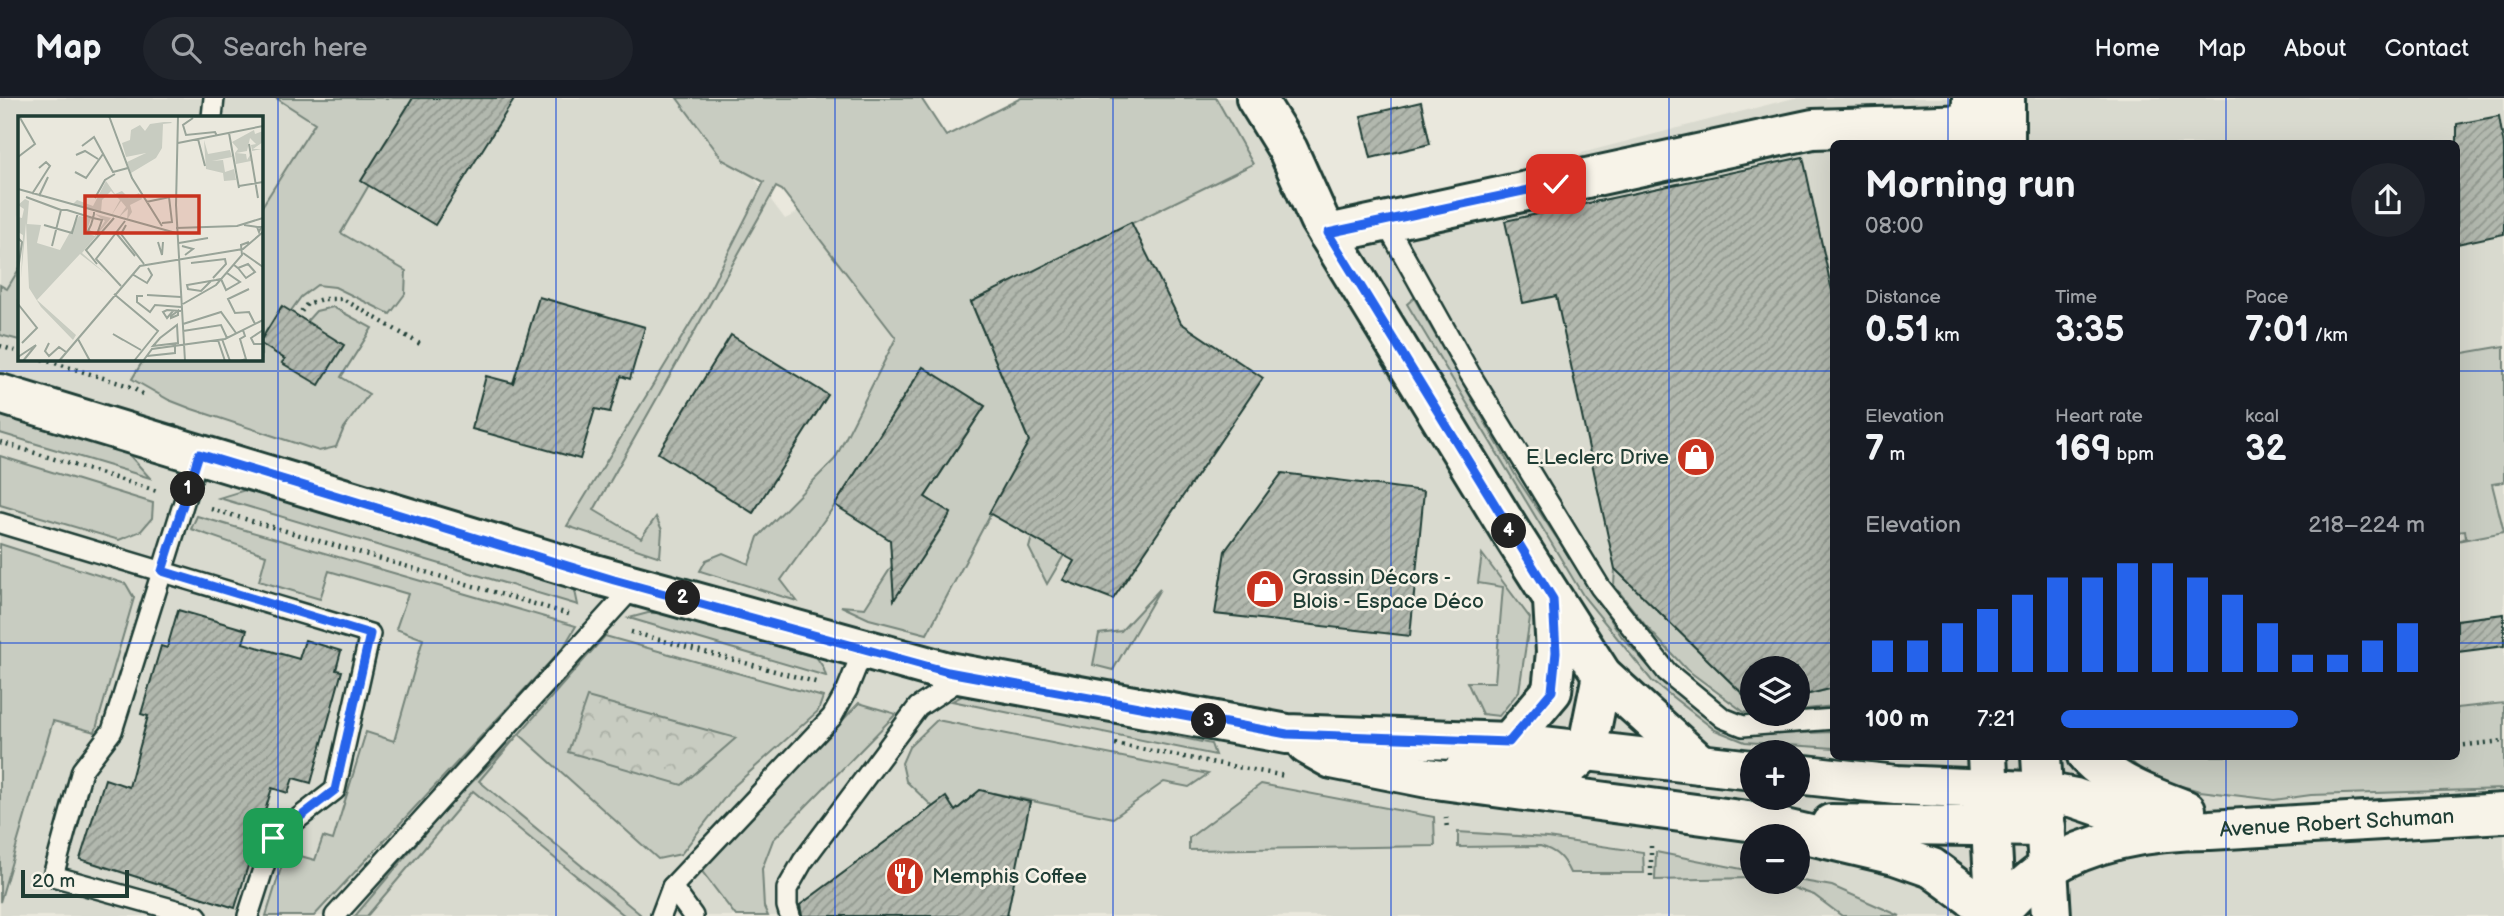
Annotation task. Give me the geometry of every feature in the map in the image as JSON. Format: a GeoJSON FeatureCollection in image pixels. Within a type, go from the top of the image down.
{"type":"FeatureCollection","features":[{"type":"Feature","properties":{"kind":"street"},"geometry":{"type":"LineString","coordinates":[[1256,98],[1288,150],[1319,219],[1602,675],[1700,764]]}},
{"type":"Feature","properties":{"kind":"street"},"geometry":{"type":"LineString","coordinates":[[2005,98],[2005,140]]}},
{"type":"Feature","properties":{"kind":"street"},"geometry":{"type":"LineString","coordinates":[[1328,233],[1813,129],[1856,135],[1972,122]]}},
{"type":"Feature","properties":{"kind":"street"},"geometry":{"type":"LineString","coordinates":[[0,394],[635,585],[967,676],[1287,734],[1509,742],[1575,754],[1740,769]]}},
{"type":"Feature","properties":{"kind":"street"},"geometry":{"type":"LineString","coordinates":[[1553,599],[1556,652],[1552,691],[1575,754],[1597,801]]}},
{"type":"Feature","properties":{"kind":"street"},"geometry":{"type":"LineString","coordinates":[[1575,754],[1602,675]]}},
{"type":"Feature","properties":{"kind":"street"},"geometry":{"type":"LineString","coordinates":[[1509,742],[1552,691]]}},
{"type":"Feature","properties":{"kind":"street"},"geometry":{"type":"LineString","coordinates":[[1287,734],[1332,759],[1428,778],[1755,822],[1895,855],[1932,868],[1996,915]]}},
{"type":"Feature","properties":{"kind":"street"},"geometry":{"type":"LineString","coordinates":[[1428,778],[1575,754]]}},
{"type":"Feature","properties":{"kind":"street"},"geometry":{"type":"LineString","coordinates":[[1896,785],[1922,760]]}},
{"type":"Feature","properties":{"kind":"street"},"geometry":{"type":"LineString","coordinates":[[2092,760],[2105,772],[2144,794],[2233,829]]}},
{"type":"Feature","properties":{"kind":"street"},"geometry":{"type":"LineString","coordinates":[[1988,772],[1996,915]]}},
{"type":"Feature","properties":{"kind":"street","name":"Avenue Robert Schuman"},"geometry":{"type":"LineString","coordinates":[[1810,775],[1896,785],[1988,772],[2043,792],[2092,802],[2168,830]]}},
{"type":"Feature","properties":{"kind":"street"},"geometry":{"type":"LineString","coordinates":[[1755,822],[1991,827],[2043,792]]}},
{"type":"Feature","properties":{"kind":"street"},"geometry":{"type":"LineString","coordinates":[[2043,792],[2051,916]]}},
{"type":"Feature","properties":{"kind":"street","name":"Avenue Robert Schuman"},"geometry":{"type":"LineString","coordinates":[[1996,915],[2022,888],[2048,868],[2096,845],[2168,830],[2233,829],[2504,813]]}},
{"type":"Feature","properties":{"kind":"lane"},"geometry":{"type":"LineString","coordinates":[[212,116],[214,98]]}},
{"type":"Feature","properties":{"kind":"lane"},"geometry":{"type":"LineString","coordinates":[[1384,220],[1470,374],[1600,587],[1667,672],[1723,718],[1743,726],[1830,719]]}},
{"type":"Feature","properties":{"kind":"lane"},"geometry":{"type":"LineString","coordinates":[[197,916],[53,876],[82,770],[112,731],[199,454]]}},
{"type":"Feature","properties":{"kind":"lane"},"geometry":{"type":"LineString","coordinates":[[0,523],[370,634],[335,790],[273,838],[248,916]]}},
{"type":"Feature","properties":{"kind":"lane"},"geometry":{"type":"LineString","coordinates":[[335,916],[635,585]]}},
{"type":"Feature","properties":{"kind":"lane"},"geometry":{"type":"LineString","coordinates":[[661,916],[672,887],[832,717],[847,690],[864,648]]}},
{"type":"Feature","properties":{"kind":"lane"},"geometry":{"type":"LineString","coordinates":[[790,916],[787,890],[803,861],[918,706],[967,676]]}},
{"type":"Feature","properties":{"kind":"lane"},"geometry":{"type":"LineString","coordinates":[[672,887],[693,916]]}},
{"type":"Feature","properties":{"kind":"path"},"geometry":{"type":"LineString","coordinates":[[297,317],[307,304],[322,299],[343,299],[420,344]]}},
{"type":"Feature","properties":{"kind":"path"},"geometry":{"type":"LineString","coordinates":[[0,346],[18,352]]}},
{"type":"Feature","properties":{"kind":"path"},"geometry":{"type":"LineString","coordinates":[[45,360],[129,386],[151,400]]}},
{"type":"Feature","properties":{"kind":"path"},"geometry":{"type":"LineString","coordinates":[[2460,746],[2504,741]]}},
{"type":"Feature","properties":{"kind":"path"},"geometry":{"type":"LineString","coordinates":[[1651,839],[1651,876]]}},
{"type":"Feature","properties":{"kind":"shaded area"},"geometry":{"type":"Polygon","coordinates":[[[0,98],[695,98],[785,219],[1021,98],[1256,98],[1319,219],[1794,98],[2504,98],[2504,916],[0,916],[0,98]]]}},
{"type":"Feature","properties":{"kind":"green space"},"geometry":{"type":"Polygon","coordinates":[[[276,98],[413,98],[369,185],[341,233],[406,271],[405,294],[390,314],[335,287],[317,285],[301,297],[290,312],[281,307],[262,338],[262,206],[315,123],[276,98]]]}},
{"type":"Feature","properties":{"kind":"green space"},"geometry":{"type":"Polygon","coordinates":[[[677,98],[921,98],[946,136],[1021,98],[1216,98],[1253,164],[971,302],[1029,441],[927,634],[869,619],[841,606],[865,608],[892,566],[909,577],[951,514],[925,497],[985,406],[923,367],[835,505],[781,580],[797,601],[700,571],[706,560],[723,553],[749,564],[758,537],[835,459],[896,338],[782,190],[776,187],[594,510],[641,538],[656,517],[662,530],[660,557],[567,526],[704,301],[764,182],[723,160],[677,98]]]}},
{"type":"Feature","properties":{"kind":"green space"},"geometry":{"type":"Polygon","coordinates":[[[18,271],[18,340],[0,335],[0,285],[7,289],[18,271]]]}},
{"type":"Feature","properties":{"kind":"green space"},"geometry":{"type":"Polygon","coordinates":[[[1414,298],[1517,478],[1622,637],[1659,678],[1721,726],[1752,735],[1830,732],[1830,748],[1810,746],[1810,740],[1740,740],[1715,730],[1652,681],[1584,597],[1407,304],[1414,298]]]}},
{"type":"Feature","properties":{"kind":"green space"},"geometry":{"type":"Polygon","coordinates":[[[333,307],[372,328],[341,377],[369,394],[344,428],[336,447],[319,451],[192,409],[169,400],[132,379],[143,360],[262,360],[262,345],[285,359],[282,362],[319,384],[306,322],[316,311],[333,307]]]}},
{"type":"Feature","properties":{"kind":"green space"},"geometry":{"type":"Polygon","coordinates":[[[2504,346],[2504,482],[2492,484],[2504,532],[2460,540],[2466,538],[2465,530],[2460,531],[2460,353],[2504,346]]]}},
{"type":"Feature","properties":{"kind":"green space"},"geometry":{"type":"Polygon","coordinates":[[[0,412],[123,448],[150,478],[0,433],[0,412]]]}},
{"type":"Feature","properties":{"kind":"green space"},"geometry":{"type":"Polygon","coordinates":[[[0,456],[153,503],[152,518],[141,531],[119,540],[0,505],[0,456]]]}},
{"type":"Feature","properties":{"kind":"green space"},"geometry":{"type":"Polygon","coordinates":[[[245,490],[260,492],[574,586],[578,605],[219,498],[245,490]]]}},
{"type":"Feature","properties":{"kind":"green space"},"geometry":{"type":"Polygon","coordinates":[[[197,516],[576,626],[563,648],[314,916],[266,916],[286,852],[315,860],[323,837],[333,840],[366,732],[394,741],[423,639],[396,629],[408,594],[329,571],[320,599],[259,581],[266,555],[191,529],[197,516]]]}},
{"type":"Feature","properties":{"kind":"green space"},"geometry":{"type":"Polygon","coordinates":[[[1032,537],[1064,555],[1047,584],[1029,548],[1032,537]]]}},
{"type":"Feature","properties":{"kind":"green space"},"geometry":{"type":"Polygon","coordinates":[[[0,544],[126,584],[134,598],[95,732],[53,721],[0,902],[0,544]]]}},
{"type":"Feature","properties":{"kind":"green space"},"geometry":{"type":"Polygon","coordinates":[[[1482,554],[1530,618],[1519,691],[1499,716],[1482,714],[1467,682],[1495,682],[1503,587],[1478,583],[1482,554]]]}},
{"type":"Feature","properties":{"kind":"green space"},"geometry":{"type":"Polygon","coordinates":[[[1615,569],[1740,691],[1740,709],[1686,669],[1646,626],[1614,585],[1615,569]]]}},
{"type":"Feature","properties":{"kind":"green space"},"geometry":{"type":"Polygon","coordinates":[[[1160,589],[1113,670],[1093,665],[1099,634],[1121,631],[1160,589]]]}},
{"type":"Feature","properties":{"kind":"green space"},"geometry":{"type":"Polygon","coordinates":[[[648,613],[670,613],[817,658],[826,676],[629,618],[648,613]]]}},
{"type":"Feature","properties":{"kind":"green space"},"geometry":{"type":"Polygon","coordinates":[[[605,636],[823,697],[818,711],[733,787],[681,854],[658,859],[519,734],[605,636]]]}},
{"type":"Feature","properties":{"kind":"green space"},"geometry":{"type":"Polygon","coordinates":[[[1830,689],[1830,706],[1810,709],[1810,694],[1830,689]]]}},
{"type":"Feature","properties":{"kind":"green space"},"geometry":{"type":"Polygon","coordinates":[[[980,694],[1211,744],[1215,755],[952,701],[964,695],[980,694]]]}},
{"type":"Feature","properties":{"kind":"green space"},"geometry":{"type":"Polygon","coordinates":[[[587,697],[736,738],[682,785],[568,752],[587,697]]]}},
{"type":"Feature","properties":{"kind":"green space"},"geometry":{"type":"Polygon","coordinates":[[[859,703],[896,714],[773,840],[762,869],[764,907],[768,916],[736,916],[701,870],[859,703]]]}},
{"type":"Feature","properties":{"kind":"green space"},"geometry":{"type":"Polygon","coordinates":[[[2504,703],[2504,789],[2311,795],[2274,800],[2200,791],[2148,777],[2130,760],[2460,760],[2460,708],[2504,703]]]}},
{"type":"Feature","properties":{"kind":"green space"},"geometry":{"type":"Polygon","coordinates":[[[937,720],[1208,774],[1189,787],[1164,782],[1113,818],[980,790],[955,811],[933,807],[906,781],[902,763],[909,747],[937,720]]]}},
{"type":"Feature","properties":{"kind":"green space"},"geometry":{"type":"Polygon","coordinates":[[[519,734],[479,781],[640,914],[625,916],[473,791],[367,916],[355,916],[444,811],[519,734]]]}},
{"type":"Feature","properties":{"kind":"green space"},"geometry":{"type":"Polygon","coordinates":[[[1261,784],[1434,817],[1435,846],[1189,850],[1189,838],[1261,784]]]}},
{"type":"Feature","properties":{"kind":"green space"},"geometry":{"type":"Polygon","coordinates":[[[1458,832],[1547,838],[1643,852],[1644,873],[1570,873],[1559,856],[1546,848],[1458,847],[1458,832]]]}},
{"type":"Feature","properties":{"kind":"green space"},"geometry":{"type":"Polygon","coordinates":[[[1656,852],[1740,869],[1740,878],[1655,880],[1656,852]]]}},
{"type":"Feature","properties":{"kind":"green space"},"geometry":{"type":"Polygon","coordinates":[[[1810,882],[1832,886],[1900,916],[1842,916],[1810,894],[1810,882]]]}},
{"type":"Feature","properties":{"kind":"building"},"geometry":{"type":"Polygon","coordinates":[[[413,98],[515,98],[435,225],[361,181],[413,98]]]}},
{"type":"Feature","properties":{"kind":"building"},"geometry":{"type":"Polygon","coordinates":[[[1421,102],[1430,144],[1371,158],[1361,116],[1421,102]]]}},
{"type":"Feature","properties":{"kind":"building"},"geometry":{"type":"Polygon","coordinates":[[[2499,116],[2504,146],[2504,234],[2460,243],[2460,140],[2457,140],[2457,124],[2499,116]]]}},
{"type":"Feature","properties":{"kind":"building","name":"E.Leclerc Drive"},"geometry":{"type":"Polygon","coordinates":[[[1803,157],[1830,282],[1830,689],[1810,694],[1810,656],[1740,656],[1740,691],[1615,569],[1556,296],[1523,303],[1505,221],[1803,157]]]}},
{"type":"Feature","properties":{"kind":"building"},"geometry":{"type":"Polygon","coordinates":[[[1131,222],[1181,323],[1263,378],[1113,599],[1063,580],[1074,561],[989,513],[1029,441],[971,302],[1131,222]]]}},
{"type":"Feature","properties":{"kind":"building"},"geometry":{"type":"Polygon","coordinates":[[[539,297],[645,327],[630,379],[621,376],[610,412],[595,409],[580,459],[472,429],[486,376],[513,383],[539,297]]]}},
{"type":"Feature","properties":{"kind":"building"},"geometry":{"type":"Polygon","coordinates":[[[282,306],[344,345],[319,385],[282,363],[285,359],[262,345],[262,338],[282,306]]]}},
{"type":"Feature","properties":{"kind":"building"},"geometry":{"type":"Polygon","coordinates":[[[731,335],[828,395],[753,513],[658,453],[731,335]]]}},
{"type":"Feature","properties":{"kind":"building"},"geometry":{"type":"Polygon","coordinates":[[[923,367],[985,406],[925,497],[951,513],[894,600],[890,540],[835,505],[923,367]]]}},
{"type":"Feature","properties":{"kind":"building"},"geometry":{"type":"Polygon","coordinates":[[[1282,473],[1424,491],[1410,636],[1215,614],[1225,551],[1282,473]]]}},
{"type":"Feature","properties":{"kind":"building"},"geometry":{"type":"Polygon","coordinates":[[[178,610],[247,630],[243,643],[299,659],[305,640],[341,651],[336,670],[342,671],[311,783],[293,778],[288,793],[272,788],[235,908],[80,859],[105,779],[129,787],[148,716],[141,714],[161,646],[167,648],[178,610]]]}},
{"type":"Feature","properties":{"kind":"building"},"geometry":{"type":"Polygon","coordinates":[[[2504,614],[2504,646],[2460,652],[2460,620],[2504,614]]]}},
{"type":"Feature","properties":{"kind":"building"},"geometry":{"type":"Polygon","coordinates":[[[980,790],[1030,802],[1007,916],[802,916],[800,905],[946,797],[955,811],[980,790]]]}},
{"type":"Feature","properties":{"kind":"place","name":"E.Leclerc Drive"},"geometry":{"type":"Point","coordinates":[1696,457]}},
{"type":"Feature","properties":{"kind":"place","name":"Grassin Décors - Blois - Espace Déco"},"geometry":{"type":"Point","coordinates":[1265,589]}},
{"type":"Feature","properties":{"kind":"place","name":"Memphis Coffee"},"geometry":{"type":"Point","coordinates":[905,876]}},
{"type":"Feature","properties":{"kind":"route"},"geometry":{"type":"LineString","coordinates":[[273,838],[335,790],[370,634],[162,571],[199,454],[614,580],[948,672],[1287,734],[1509,742],[1552,691],[1556,652],[1553,599],[1328,233],[1556,184]]}}]}
